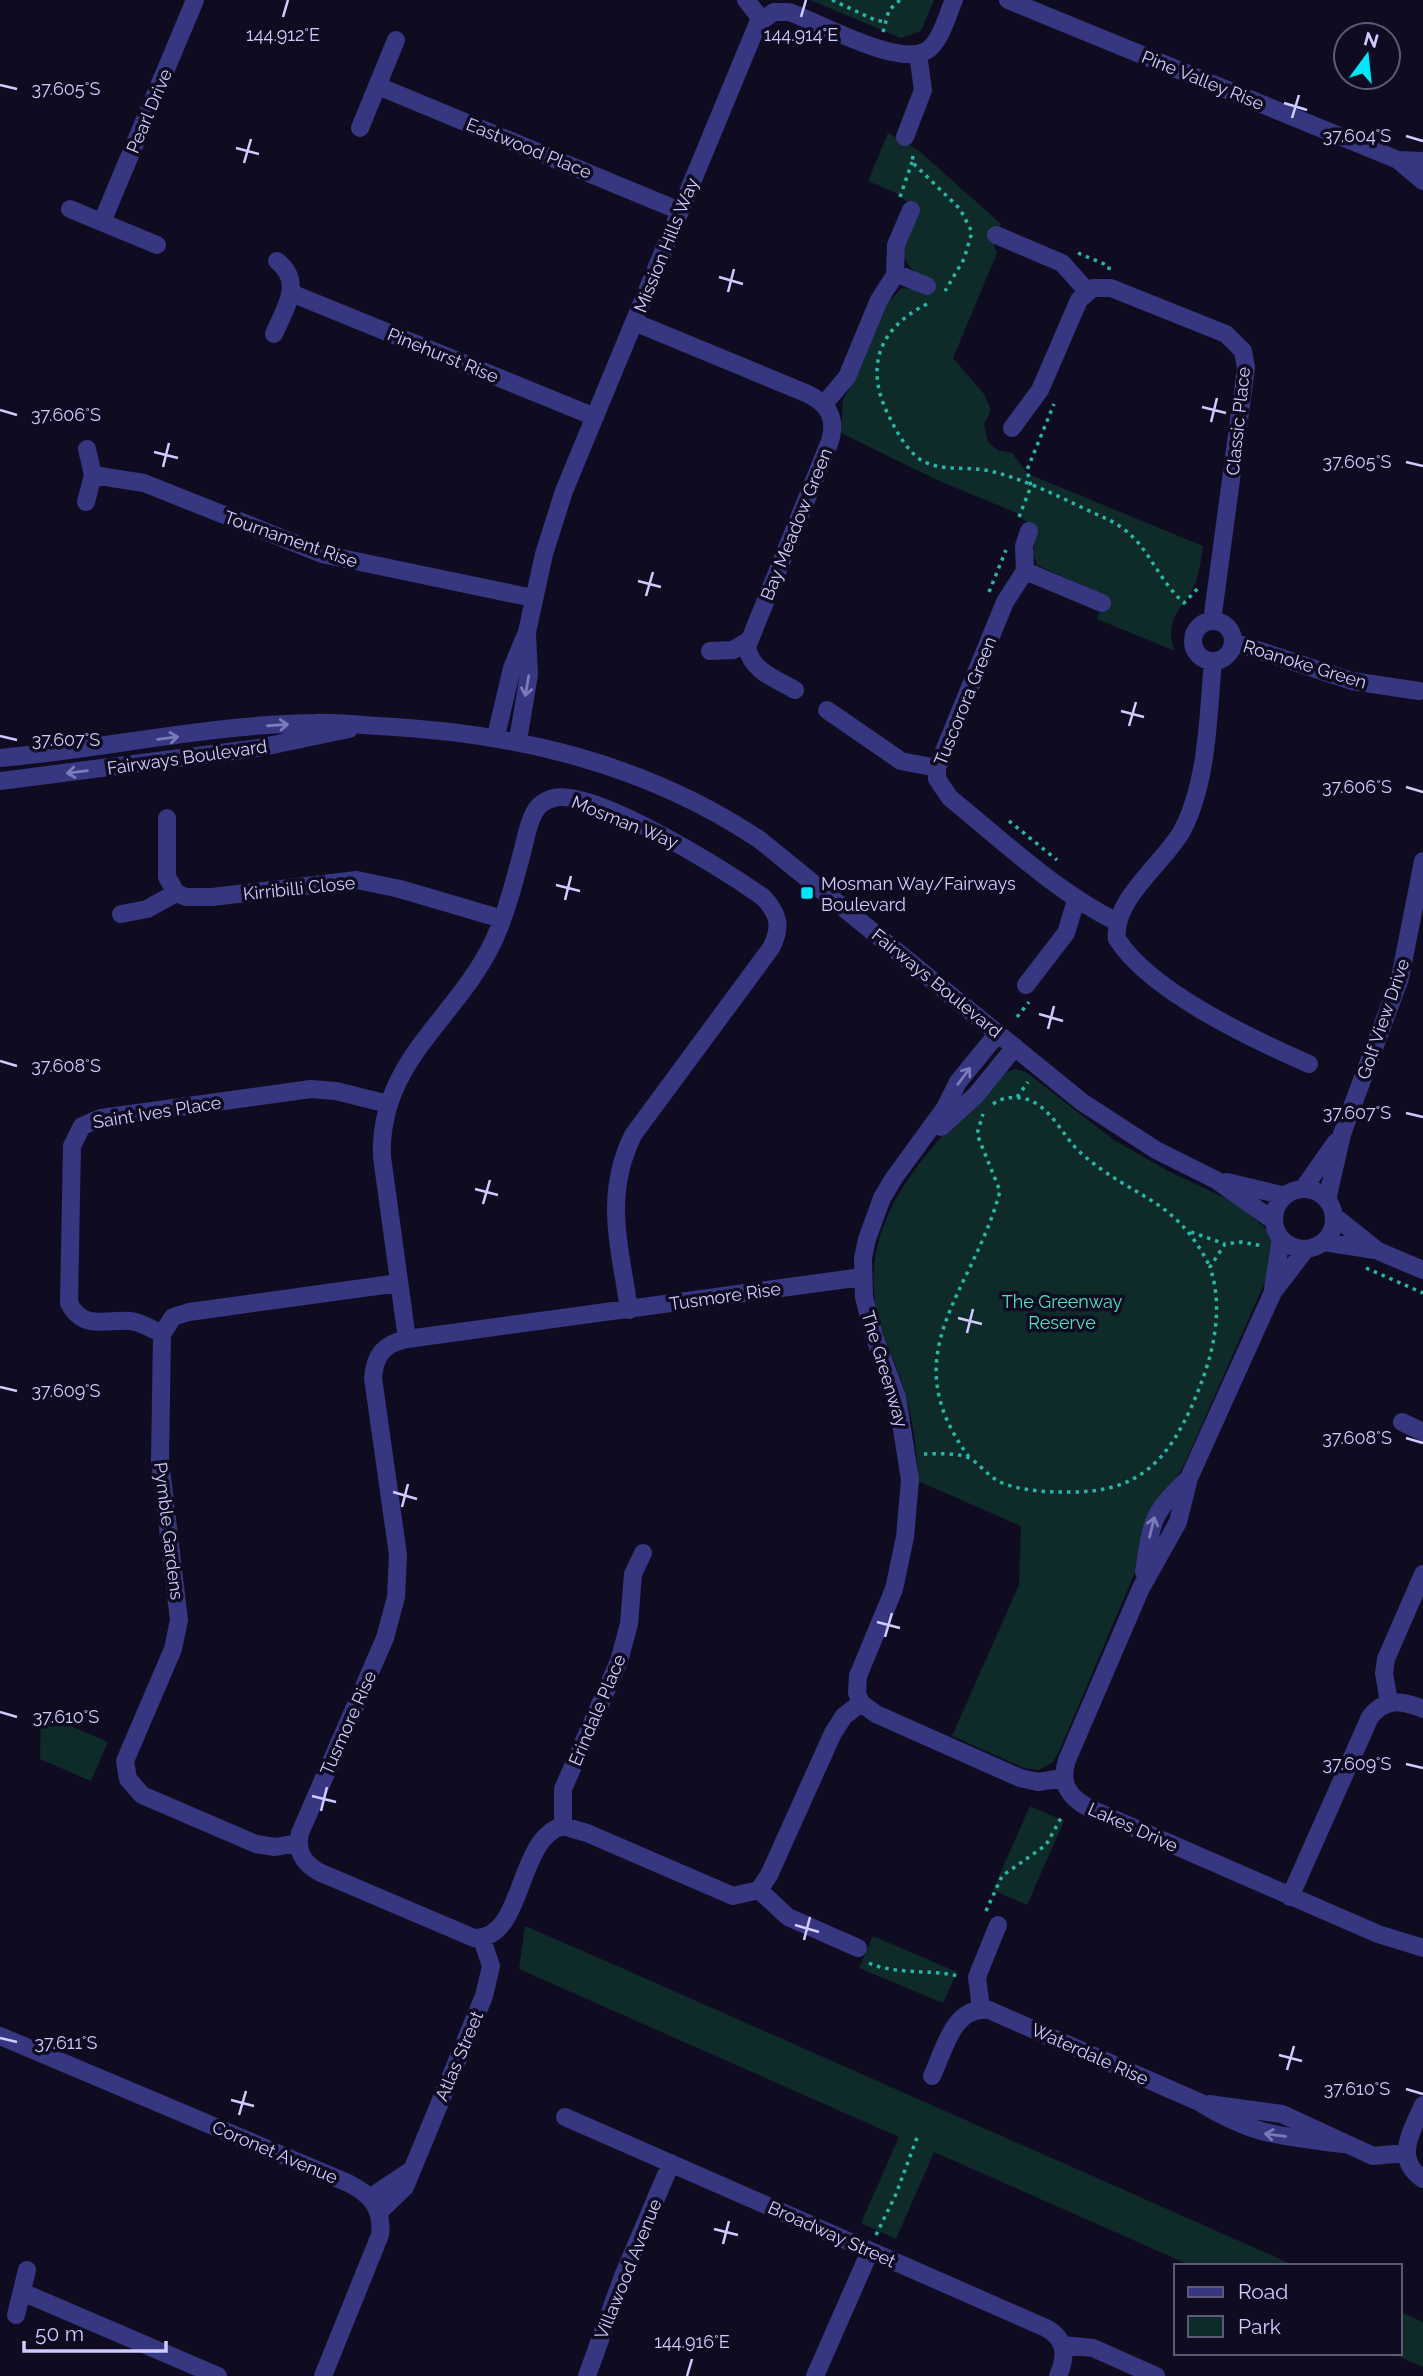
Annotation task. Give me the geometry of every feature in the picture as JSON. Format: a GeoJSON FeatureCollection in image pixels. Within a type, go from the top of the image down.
{"type":"FeatureCollection","features":[{"type":"Feature","properties":{"kind":"street","name":"Pearl Drive"},"geometry":{"type":"LineString","coordinates":[[102,222],[195,0]]}},
{"type":"Feature","properties":{"kind":"street"},"geometry":{"type":"LineString","coordinates":[[746,0],[761,19],[774,12],[789,12],[892,52],[918,54],[934,43],[954,0]]}},
{"type":"Feature","properties":{"kind":"street","name":"Pine Valley Rise"},"geometry":{"type":"LineString","coordinates":[[1008,0],[1398,160],[1423,181]]}},
{"type":"Feature","properties":{"kind":"street","name":"Mission Hills Way"},"geometry":{"type":"LineString","coordinates":[[496,736],[512,668],[527,632],[533,598],[564,491],[751,37],[761,19]]}},
{"type":"Feature","properties":{"kind":"street"},"geometry":{"type":"LineString","coordinates":[[359,128],[396,40]]}},
{"type":"Feature","properties":{"kind":"street"},"geometry":{"type":"LineString","coordinates":[[905,137],[923,90],[918,54]]}},
{"type":"Feature","properties":{"kind":"street","name":"Eastwood Place"},"geometry":{"type":"LineString","coordinates":[[378,86],[680,211]]}},
{"type":"Feature","properties":{"kind":"street","name":"Pine Valley Rise"},"geometry":{"type":"LineString","coordinates":[[1398,160],[1423,161]]}},
{"type":"Feature","properties":{"kind":"street"},"geometry":{"type":"LineString","coordinates":[[634,322],[808,394],[824,404],[847,377],[879,300],[895,273],[896,245],[905,205]]}},
{"type":"Feature","properties":{"kind":"street"},"geometry":{"type":"LineString","coordinates":[[70,209],[157,245]]}},
{"type":"Feature","properties":{"kind":"street"},"geometry":{"type":"LineString","coordinates":[[996,235],[1062,263],[1087,291],[1075,308],[1034,400],[1012,428]]}},
{"type":"Feature","properties":{"kind":"street"},"geometry":{"type":"LineString","coordinates":[[274,334],[291,293],[290,274],[277,261]]}},
{"type":"Feature","properties":{"kind":"street"},"geometry":{"type":"LineString","coordinates":[[895,273],[933,294]]}},
{"type":"Feature","properties":{"kind":"street","name":"Classic Place"},"geometry":{"type":"LineString","coordinates":[[1087,291],[1099,287],[1119,291],[1226,334],[1243,351],[1246,368],[1224,548],[1212,621]]}},
{"type":"Feature","properties":{"kind":"street","name":"Pinehurst Rise"},"geometry":{"type":"LineString","coordinates":[[291,293],[595,417]]}},
{"type":"Feature","properties":{"kind":"street","name":"Bay Meadow Green"},"geometry":{"type":"LineString","coordinates":[[748,641],[830,441],[833,422],[824,404]]}},
{"type":"Feature","properties":{"kind":"street"},"geometry":{"type":"LineString","coordinates":[[86,502],[93,475],[87,449]]}},
{"type":"Feature","properties":{"kind":"street","name":"Tournament Rise"},"geometry":{"type":"LineString","coordinates":[[93,475],[144,483],[281,539],[341,559],[533,598]]}},
{"type":"Feature","properties":{"kind":"street","name":"Tuscorora Green"},"geometry":{"type":"LineString","coordinates":[[1029,531],[1024,546],[1025,571],[1006,602],[937,768],[937,779],[950,797],[1076,900],[1117,922]]}},
{"type":"Feature","properties":{"kind":"street"},"geometry":{"type":"LineString","coordinates":[[1025,571],[1102,603]]}},
{"type":"Feature","properties":{"kind":"street"},"geometry":{"type":"LineString","coordinates":[[1212,621],[1230,629],[1233,642],[1224,657],[1213,661],[1195,651],[1193,637],[1199,625],[1212,621]]}},
{"type":"Feature","properties":{"kind":"street","name":"Mission Hills Way"},"geometry":{"type":"LineString","coordinates":[[518,740],[529,674],[527,632]]}},
{"type":"Feature","properties":{"kind":"street"},"geometry":{"type":"LineString","coordinates":[[710,651],[733,650],[748,641]]}},
{"type":"Feature","properties":{"kind":"street"},"geometry":{"type":"LineString","coordinates":[[748,641],[748,653],[756,666],[795,690]]}},
{"type":"Feature","properties":{"kind":"street","name":"Roanoke Green"},"geometry":{"type":"LineString","coordinates":[[1233,642],[1352,681],[1422,694]]}},
{"type":"Feature","properties":{"kind":"street"},"geometry":{"type":"LineString","coordinates":[[1213,661],[1200,773],[1190,813],[1167,854],[1124,905],[1117,922],[1117,939],[1124,950],[1180,996],[1229,1027],[1308,1064]]}},
{"type":"Feature","properties":{"kind":"street"},"geometry":{"type":"LineString","coordinates":[[827,710],[901,761],[937,768]]}},
{"type":"Feature","properties":{"kind":"street","name":"Fairways Boulevard"},"geometry":{"type":"LineString","coordinates":[[0,758],[317,722],[444,729],[496,736],[596,761],[678,794],[728,819],[801,871],[1082,1102],[1126,1132],[1216,1180],[1274,1221]]}},
{"type":"Feature","properties":{"kind":"street","name":"Fairways Boulevard"},"geometry":{"type":"LineString","coordinates":[[0,781],[214,754],[373,726]]}},
{"type":"Feature","properties":{"kind":"street"},"geometry":{"type":"LineString","coordinates":[[210,733],[214,754]]}},
{"type":"Feature","properties":{"kind":"street","name":"Mosman Way"},"geometry":{"type":"LineString","coordinates":[[407,1339],[382,1157],[381,1137],[388,1104],[408,1063],[487,954],[502,919],[533,814],[546,800],[567,797],[636,822],[690,850],[763,897],[778,916],[779,926],[771,948],[639,1126],[625,1153],[614,1195],[629,1310]]}},
{"type":"Feature","properties":{"kind":"street"},"geometry":{"type":"LineString","coordinates":[[121,914],[147,909],[176,893],[167,877],[167,818]]}},
{"type":"Feature","properties":{"kind":"street","name":"Golf View Drive"},"geometry":{"type":"LineString","coordinates":[[1331,1208],[1342,1134],[1400,978],[1423,860]]}},
{"type":"Feature","properties":{"kind":"street","name":"Kirribilli Close"},"geometry":{"type":"LineString","coordinates":[[176,893],[199,898],[358,880],[400,889],[502,919]]}},
{"type":"Feature","properties":{"kind":"street"},"geometry":{"type":"LineString","coordinates":[[1026,985],[1066,933],[1076,900]]}},
{"type":"Feature","properties":{"kind":"street","name":"The Greenway"},"geometry":{"type":"LineString","coordinates":[[914,1154],[958,1082],[998,1032]]}},
{"type":"Feature","properties":{"kind":"street","name":"The Greenway"},"geometry":{"type":"LineString","coordinates":[[861,1703],[857,1693],[858,1676],[894,1589],[905,1537],[909,1480],[908,1453],[897,1397],[867,1313],[862,1278],[863,1258],[874,1216],[894,1178],[914,1154],[976,1095],[1015,1047]]}},
{"type":"Feature","properties":{"kind":"street","name":"Saint Ives Place"},"geometry":{"type":"LineString","coordinates":[[162,1334],[131,1321],[92,1322],[78,1315],[69,1303],[72,1146],[82,1126],[101,1118],[310,1089],[336,1091],[388,1104]]}},
{"type":"Feature","properties":{"kind":"street","name":"Golf View Drive"},"geometry":{"type":"LineString","coordinates":[[1303,1189],[1342,1134]]}},
{"type":"Feature","properties":{"kind":"street","name":"Fairways Boulevard"},"geometry":{"type":"LineString","coordinates":[[1216,1180],[1285,1196]]}},
{"type":"Feature","properties":{"kind":"street"},"geometry":{"type":"LineString","coordinates":[[1273,1292],[1281,1245],[1274,1221],[1279,1203],[1285,1196],[1303,1189],[1312,1190],[1378,1251]]}},
{"type":"Feature","properties":{"kind":"street"},"geometry":{"type":"LineString","coordinates":[[298,1843],[304,1859],[319,1872],[463,1935],[482,1939],[503,1923],[543,1837],[563,1826],[587,1833],[724,1893],[742,1896],[759,1890],[769,1875],[837,1724],[861,1703],[876,1714],[1020,1778],[1038,1782],[1063,1778],[1067,1760],[1141,1588],[1155,1516],[1160,1505],[1189,1478],[1273,1292],[1306,1249],[1324,1242],[1330,1235],[1331,1208]]}},
{"type":"Feature","properties":{"kind":"street"},"geometry":{"type":"LineString","coordinates":[[1324,1242],[1378,1251],[1423,1270]]}},
{"type":"Feature","properties":{"kind":"street"},"geometry":{"type":"LineString","coordinates":[[1281,1245],[1306,1249]]}},
{"type":"Feature","properties":{"kind":"street","name":"Tusmore Rise"},"geometry":{"type":"LineString","coordinates":[[298,1843],[392,1618],[398,1555],[374,1368],[377,1358],[388,1345],[407,1339],[862,1278]]}},
{"type":"Feature","properties":{"kind":"street"},"geometry":{"type":"LineString","coordinates":[[162,1334],[173,1317],[189,1311],[399,1283]]}},
{"type":"Feature","properties":{"kind":"street","name":"Pymble Gardens"},"geometry":{"type":"LineString","coordinates":[[162,1334],[160,1461],[179,1620],[173,1648],[128,1750],[125,1769],[128,1779],[142,1795],[256,1844],[275,1847],[298,1843]]}},
{"type":"Feature","properties":{"kind":"street"},"geometry":{"type":"LineString","coordinates":[[1402,1422],[1423,1432]]}},
{"type":"Feature","properties":{"kind":"street","name":"Erindale Place"},"geometry":{"type":"LineString","coordinates":[[563,1826],[563,1789],[619,1661],[629,1624],[633,1574],[643,1553]]}},
{"type":"Feature","properties":{"kind":"street"},"geometry":{"type":"LineString","coordinates":[[1389,1702],[1384,1673],[1386,1659],[1423,1574]]}},
{"type":"Feature","properties":{"kind":"street"},"geometry":{"type":"LineString","coordinates":[[1290,1897],[1374,1712],[1389,1702],[1404,1702],[1423,1709]]}},
{"type":"Feature","properties":{"kind":"street","name":"Lakes Drive"},"geometry":{"type":"LineString","coordinates":[[1063,1778],[1069,1794],[1080,1804],[1290,1897],[1404,1944],[1423,1948]]}},
{"type":"Feature","properties":{"kind":"street"},"geometry":{"type":"LineString","coordinates":[[759,1890],[788,1917],[858,1948]]}},
{"type":"Feature","properties":{"kind":"street"},"geometry":{"type":"LineString","coordinates":[[932,2076],[958,2021],[970,2011],[981,2009],[977,1977],[990,1922]]}},
{"type":"Feature","properties":{"kind":"street","name":"Atlas Street"},"geometry":{"type":"LineString","coordinates":[[375,2205],[410,2171],[488,1984],[491,1966],[482,1939]]}},
{"type":"Feature","properties":{"kind":"street","name":"Lakes Drive"},"geometry":{"type":"LineString","coordinates":[[1404,1944],[1423,1957]]}},
{"type":"Feature","properties":{"kind":"street","name":"Waterdale Rise"},"geometry":{"type":"LineString","coordinates":[[981,2009],[998,2013],[1199,2102],[1282,2114],[1343,2144],[1381,2157],[1405,2153]]}},
{"type":"Feature","properties":{"kind":"street","name":"Coronet Avenue"},"geometry":{"type":"LineString","coordinates":[[0,2036],[348,2183],[375,2205]]}},
{"type":"Feature","properties":{"kind":"street"},"geometry":{"type":"LineString","coordinates":[[1423,2105],[1405,2153],[1410,2168],[1423,2179]]}},
{"type":"Feature","properties":{"kind":"street","name":"Broadway Street"},"geometry":{"type":"LineString","coordinates":[[565,2117],[671,2163],[873,2243],[1046,2328],[1056,2334],[1063,2345]]}},
{"type":"Feature","properties":{"kind":"street","name":"Villawood Avenue"},"geometry":{"type":"LineString","coordinates":[[587,2376],[623,2276],[671,2163]]}},
{"type":"Feature","properties":{"kind":"street"},"geometry":{"type":"LineString","coordinates":[[323,2376],[376,2246],[381,2223],[375,2205]]}},
{"type":"Feature","properties":{"kind":"street"},"geometry":{"type":"LineString","coordinates":[[815,2376],[873,2243]]}},
{"type":"Feature","properties":{"kind":"street"},"geometry":{"type":"LineString","coordinates":[[16,2315],[27,2270]]}},
{"type":"Feature","properties":{"kind":"street"},"geometry":{"type":"LineString","coordinates":[[22,2292],[218,2376]]}},
{"type":"Feature","properties":{"kind":"street"},"geometry":{"type":"LineString","coordinates":[[1058,2376],[1064,2357],[1063,2345],[1093,2348],[1156,2376]]}},
{"type":"Feature","properties":{"kind":"path"},"geometry":{"type":"LineString","coordinates":[[832,0],[875,20],[887,22],[889,10],[900,0]]}},
{"type":"Feature","properties":{"kind":"path"},"geometry":{"type":"LineString","coordinates":[[905,205],[913,156]]}},
{"type":"Feature","properties":{"kind":"path"},"geometry":{"type":"LineString","coordinates":[[912,162],[954,202],[972,232],[964,260],[933,294],[890,330],[879,356],[876,375],[885,411],[915,455],[936,466],[997,472],[1125,527],[1142,543],[1164,582],[1184,603],[1197,585],[1215,591]]}},
{"type":"Feature","properties":{"kind":"path"},"geometry":{"type":"LineString","coordinates":[[1017,1097],[1038,1105],[1081,1154],[1163,1206],[1188,1231],[1210,1267],[1217,1300],[1208,1364],[1174,1439],[1145,1474],[1123,1486],[1102,1491],[1043,1492],[1003,1484],[970,1459],[949,1430],[942,1413],[935,1362],[942,1334],[1000,1191],[977,1134],[984,1113],[999,1100],[1017,1097]]}},
{"type":"Feature","properties":{"kind":"path"},"geometry":{"type":"LineString","coordinates":[[1188,1231],[1225,1244],[1281,1245]]}},
{"type":"Feature","properties":{"kind":"path"},"geometry":{"type":"LineString","coordinates":[[1210,1267],[1225,1244]]}},
{"type":"Feature","properties":{"kind":"path"},"geometry":{"type":"LineString","coordinates":[[1357,1264],[1423,1293]]}},
{"type":"Feature","properties":{"kind":"path"},"geometry":{"type":"LineString","coordinates":[[908,1453],[950,1454],[970,1459]]}},
{"type":"Feature","properties":{"kind":"path"},"geometry":{"type":"LineString","coordinates":[[990,1922],[1002,1877],[1046,1845],[1061,1818]]}},
{"type":"Feature","properties":{"kind":"path"},"geometry":{"type":"LineString","coordinates":[[858,1948],[861,1957],[889,1970],[924,1969],[958,1976],[962,1966]]}},
{"type":"Feature","properties":{"kind":"path"},"geometry":{"type":"LineString","coordinates":[[873,2243],[896,2194],[918,2135]]}},
{"type":"Feature","properties":{"kind":"green space"},"geometry":{"type":"Polygon","coordinates":[[[810,0],[934,0],[921,31],[901,38],[810,0]]]}},
{"type":"Feature","properties":{"kind":"green space"},"geometry":{"type":"Polygon","coordinates":[[[888,133],[918,150],[1001,224],[993,242],[997,253],[953,358],[984,394],[991,410],[984,424],[988,442],[998,450],[1012,453],[1028,474],[1203,546],[1194,585],[1172,626],[1175,651],[1097,619],[1106,596],[1037,565],[1033,553],[1037,533],[1017,513],[937,480],[841,433],[843,399],[853,383],[887,303],[902,288],[914,289],[915,272],[905,259],[905,251],[908,235],[918,212],[898,194],[868,181],[888,133]]]}},
{"type":"Feature","properties":{"kind":"green space","name":"The Greenway Reserve"},"geometry":{"type":"Polygon","coordinates":[[[1015,1069],[1026,1072],[1114,1140],[1168,1171],[1238,1204],[1272,1234],[1275,1245],[1268,1275],[1185,1463],[1172,1485],[1061,1747],[1053,1762],[1039,1770],[1024,1768],[952,1736],[1019,1585],[1021,1526],[918,1481],[909,1409],[879,1321],[874,1283],[877,1247],[889,1214],[906,1183],[952,1125],[1004,1073],[1015,1069]]]}},
{"type":"Feature","properties":{"kind":"green space"},"geometry":{"type":"Polygon","coordinates":[[[41,1713],[108,1742],[91,1781],[40,1759],[41,1713]]]}},
{"type":"Feature","properties":{"kind":"green space"},"geometry":{"type":"Polygon","coordinates":[[[1030,1806],[1064,1821],[1027,1905],[993,1890],[1030,1806]]]}},
{"type":"Feature","properties":{"kind":"green space"},"geometry":{"type":"Polygon","coordinates":[[[525,1926],[1291,2264],[1187,2264],[934,2152],[896,2239],[861,2223],[899,2137],[519,1969],[525,1926]]]}},
{"type":"Feature","properties":{"kind":"green space"},"geometry":{"type":"Polygon","coordinates":[[[873,1936],[957,1972],[943,2003],[859,1968],[873,1936]]]}},
{"type":"Feature","properties":{"kind":"green space"},"geometry":{"type":"Polygon","coordinates":[[[1402,2313],[1423,2322],[1423,2367],[1396,2355],[1402,2355],[1402,2313]]]}},
{"type":"Feature","properties":{"kind":"place","name":"Mosman Way/Fairways Boulevard"},"geometry":{"type":"Point","coordinates":[807,893]}}]}
